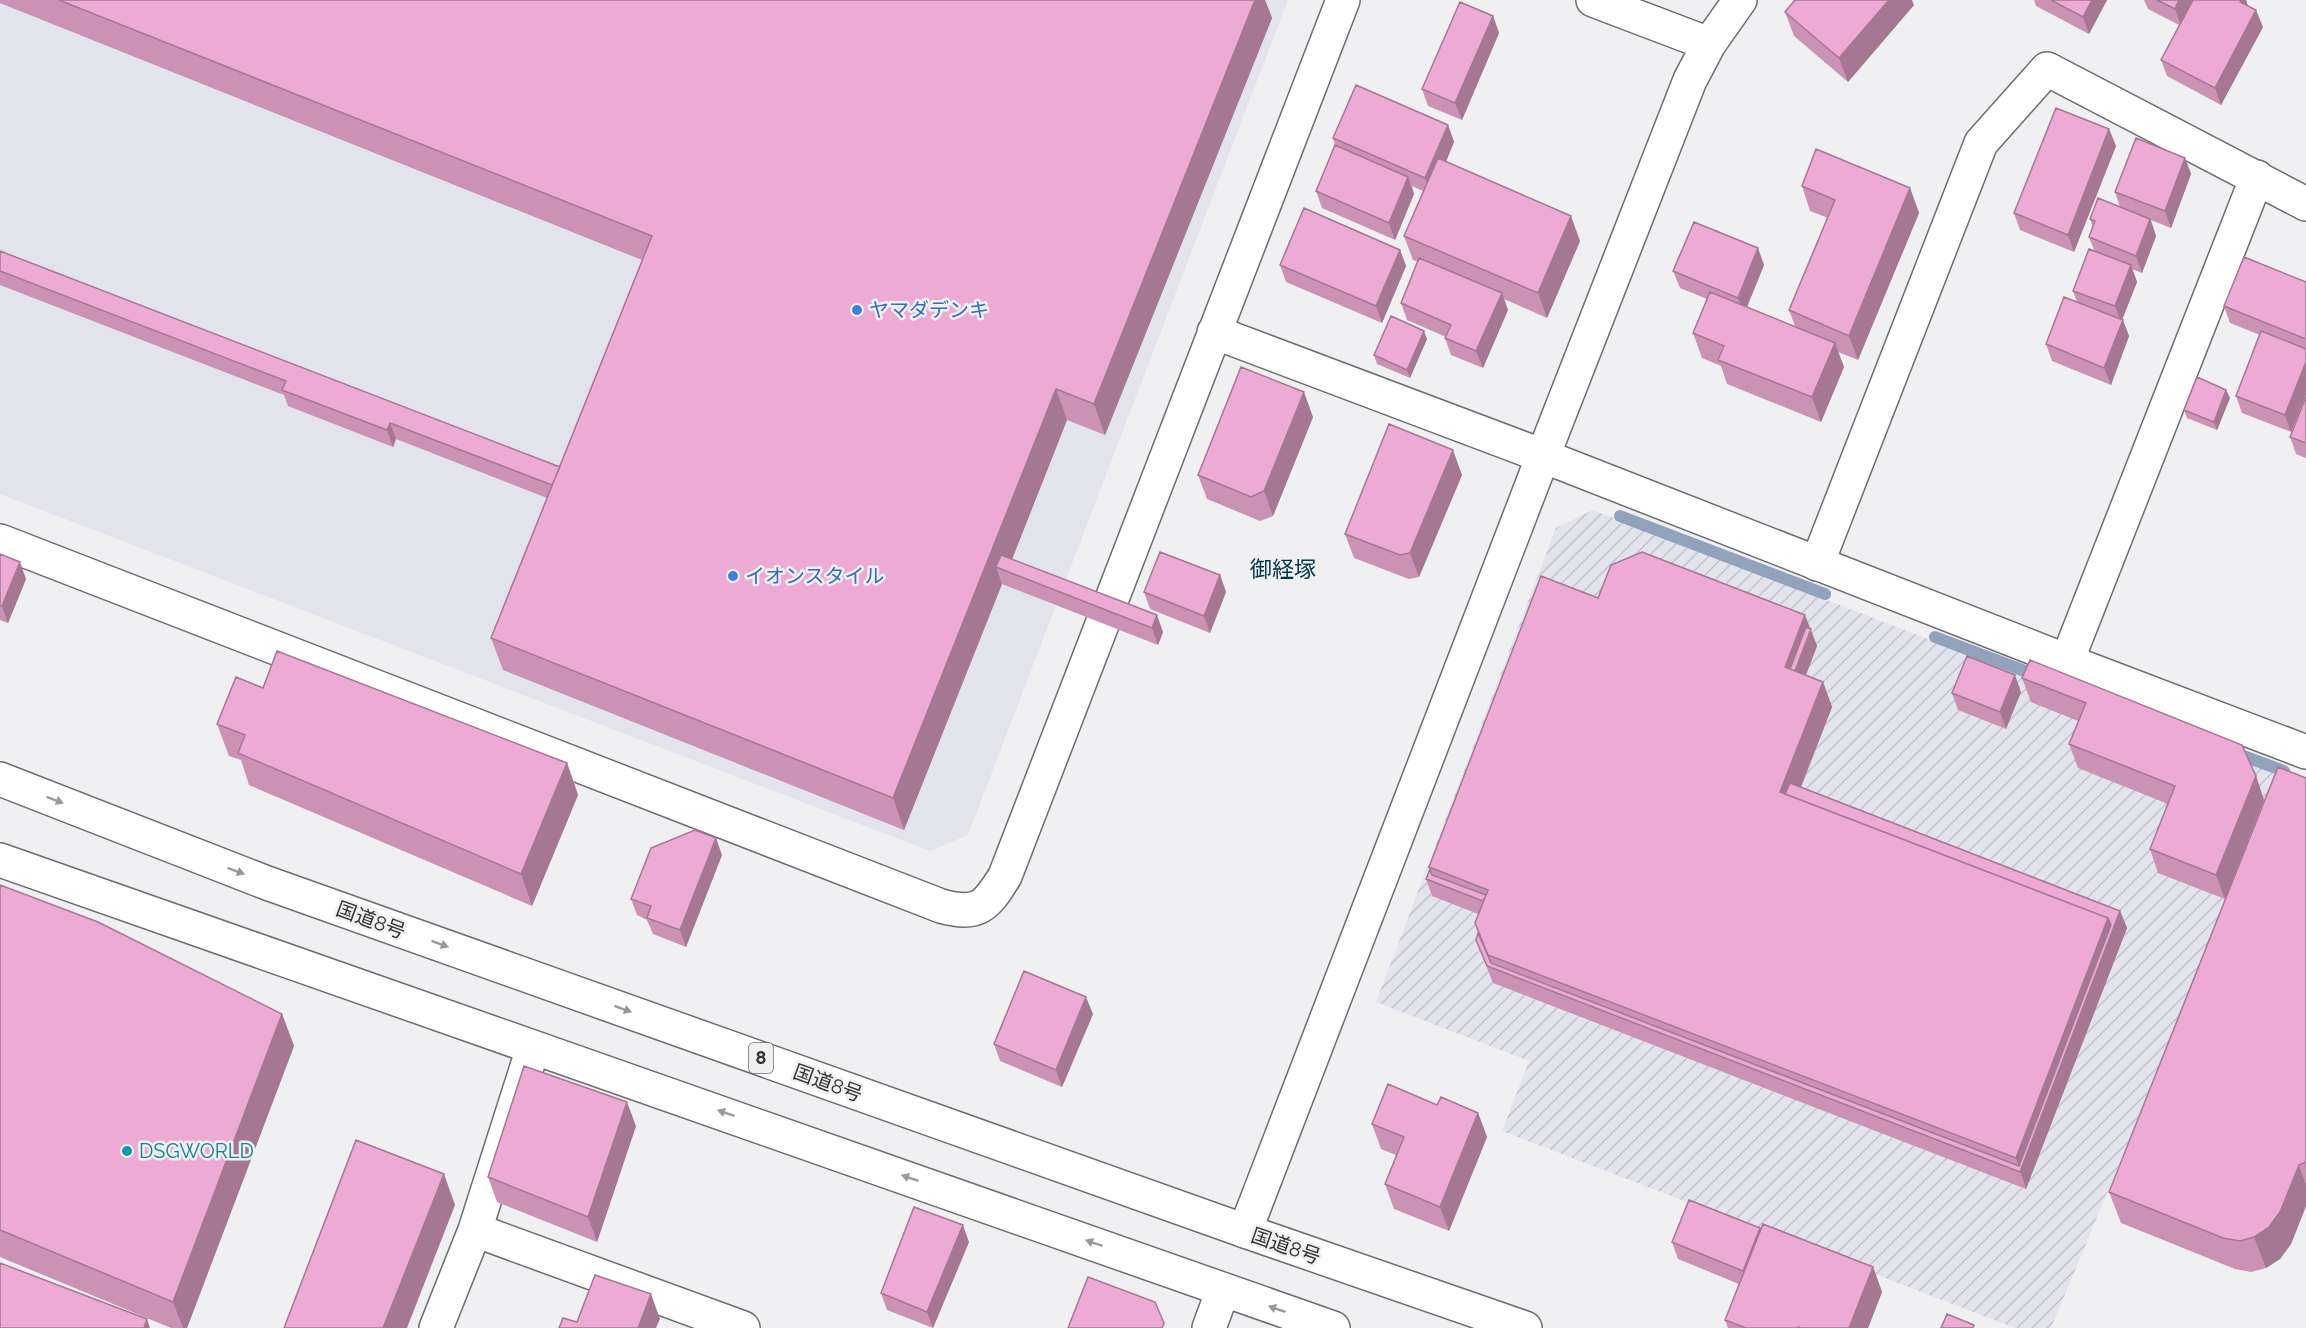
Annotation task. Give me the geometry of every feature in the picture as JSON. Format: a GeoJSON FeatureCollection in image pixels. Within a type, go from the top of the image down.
{"type":"FeatureCollection","features":[{"type":"Feature","properties":{"kind":"main road"},"geometry":{"type":"LineString","coordinates":[[0,541],[941,906],[960,911],[979,909],[992,897],[1005,876],[1343,0]]}},
{"type":"Feature","properties":{"kind":"main road"},"geometry":{"type":"LineString","coordinates":[[1593,0],[1708,44]]}},
{"type":"Feature","properties":{"kind":"main road"},"geometry":{"type":"LineString","coordinates":[[1245,1232],[1690,80],[1708,44],[1740,0]]}},
{"type":"Feature","properties":{"kind":"main road"},"geometry":{"type":"LineString","coordinates":[[1816,564],[1981,142],[2047,69],[2306,204]]}},
{"type":"Feature","properties":{"kind":"main road"},"geometry":{"type":"LineString","coordinates":[[2067,662],[2257,177]]}},
{"type":"Feature","properties":{"kind":"main road"},"geometry":{"type":"LineString","coordinates":[[1214,332],[1543,456],[2067,662],[2306,752]]}},
{"type":"Feature","properties":{"kind":"main road","name":"国道8号"},"geometry":{"type":"LineString","coordinates":[[0,779],[267,883],[1245,1232],[1525,1328]]}},
{"type":"Feature","properties":{"kind":"main road"},"geometry":{"type":"LineString","coordinates":[[0,860],[1333,1328]]}},
{"type":"Feature","properties":{"kind":"main road"},"geometry":{"type":"LineString","coordinates":[[436,1328],[475,1230],[533,1048]]}},
{"type":"Feature","properties":{"kind":"main road"},"geometry":{"type":"LineString","coordinates":[[475,1230],[743,1328]]}},
{"type":"Feature","properties":{"kind":"main road"},"geometry":{"type":"LineString","coordinates":[[1209,1328],[1223,1290]]}},
{"type":"Feature","properties":{"kind":"shaded area"},"geometry":{"type":"Polygon","coordinates":[[[0,0],[1288,0],[968,835],[930,851],[0,494],[0,0]]]}},
{"type":"Feature","properties":{"kind":"shaded area"},"geometry":{"type":"Polygon","coordinates":[[[1593,510],[2281,775],[2051,1328],[2015,1328],[1502,1131],[1529,1061],[1376,1002],[1556,528],[1593,510]]]}},
{"type":"Feature","properties":{"kind":"building"},"geometry":{"type":"Polygon","coordinates":[[[59,0],[1255,0],[1094,404],[1056,389],[893,798],[491,638],[652,236],[59,0]]]}},
{"type":"Feature","properties":{"kind":"building"},"geometry":{"type":"Polygon","coordinates":[[[1795,0],[1889,0],[1839,58],[1785,12],[1795,0]]]}},
{"type":"Feature","properties":{"kind":"building"},"geometry":{"type":"Polygon","coordinates":[[[2051,0],[2092,0],[2083,17],[2051,0]]]}},
{"type":"Feature","properties":{"kind":"building"},"geometry":{"type":"Polygon","coordinates":[[[2157,0],[2179,0],[2175,9],[2157,0]]]}},
{"type":"Feature","properties":{"kind":"building"},"geometry":{"type":"Polygon","coordinates":[[[2193,0],[2241,0],[2240,2],[2256,10],[2215,88],[2161,60],[2193,0]]]}},
{"type":"Feature","properties":{"kind":"building"},"geometry":{"type":"Polygon","coordinates":[[[1460,2],[1493,16],[1455,103],[1422,89],[1460,2]]]}},
{"type":"Feature","properties":{"kind":"building"},"geometry":{"type":"Polygon","coordinates":[[[1356,85],[1448,125],[1425,178],[1333,138],[1356,85]]]}},
{"type":"Feature","properties":{"kind":"building"},"geometry":{"type":"Polygon","coordinates":[[[2056,108],[2109,129],[2068,235],[2014,213],[2056,108]]]}},
{"type":"Feature","properties":{"kind":"building"},"geometry":{"type":"Polygon","coordinates":[[[2136,138],[2185,158],[2165,211],[2115,192],[2136,138]]]}},
{"type":"Feature","properties":{"kind":"building"},"geometry":{"type":"Polygon","coordinates":[[[1335,145],[1408,177],[1389,223],[1316,191],[1335,145]]]}},
{"type":"Feature","properties":{"kind":"building"},"geometry":{"type":"Polygon","coordinates":[[[1816,149],[1910,188],[1849,336],[1789,310],[1835,200],[1802,186],[1816,149]]]}},
{"type":"Feature","properties":{"kind":"building"},"geometry":{"type":"Polygon","coordinates":[[[1438,158],[1571,216],[1538,293],[1404,236],[1438,158]]]}},
{"type":"Feature","properties":{"kind":"building"},"geometry":{"type":"Polygon","coordinates":[[[2098,198],[2150,219],[2136,256],[2089,237],[2095,221],[2090,219],[2098,198]]]}},
{"type":"Feature","properties":{"kind":"building"},"geometry":{"type":"Polygon","coordinates":[[[1304,208],[1400,250],[1376,306],[1280,265],[1304,208]]]}},
{"type":"Feature","properties":{"kind":"building"},"geometry":{"type":"Polygon","coordinates":[[[1694,222],[1758,248],[1738,298],[1673,271],[1694,222]]]}},
{"type":"Feature","properties":{"kind":"building"},"geometry":{"type":"Polygon","coordinates":[[[2089,249],[2131,265],[2115,306],[2073,291],[2089,249]]]}},
{"type":"Feature","properties":{"kind":"building"},"geometry":{"type":"Polygon","coordinates":[[[0,251],[560,467],[552,485],[390,423],[387,430],[282,390],[286,381],[0,271],[0,251]]]}},
{"type":"Feature","properties":{"kind":"building"},"geometry":{"type":"Polygon","coordinates":[[[2244,257],[2306,282],[2306,339],[2224,306],[2244,257]]]}},
{"type":"Feature","properties":{"kind":"building"},"geometry":{"type":"Polygon","coordinates":[[[1419,258],[1502,293],[1476,351],[1445,338],[1451,325],[1401,303],[1419,258]]]}},
{"type":"Feature","properties":{"kind":"building"},"geometry":{"type":"Polygon","coordinates":[[[1710,292],[1835,343],[1812,397],[1718,360],[1724,346],[1693,333],[1710,292]]]}},
{"type":"Feature","properties":{"kind":"building"},"geometry":{"type":"Polygon","coordinates":[[[2064,297],[2123,320],[2104,368],[2046,344],[2064,297]]]}},
{"type":"Feature","properties":{"kind":"building"},"geometry":{"type":"Polygon","coordinates":[[[1391,316],[1424,331],[1407,370],[1374,355],[1391,316]]]}},
{"type":"Feature","properties":{"kind":"building"},"geometry":{"type":"Polygon","coordinates":[[[2261,331],[2306,349],[2306,362],[2285,415],[2236,396],[2261,331]]]}},
{"type":"Feature","properties":{"kind":"building"},"geometry":{"type":"Polygon","coordinates":[[[1241,367],[1304,392],[1264,491],[1251,497],[1198,475],[1241,367]]]}},
{"type":"Feature","properties":{"kind":"building"},"geometry":{"type":"Polygon","coordinates":[[[2197,377],[2226,390],[2214,422],[2184,410],[2197,377]]]}},
{"type":"Feature","properties":{"kind":"building"},"geometry":{"type":"Polygon","coordinates":[[[2306,397],[2306,443],[2290,437],[2306,397]]]}},
{"type":"Feature","properties":{"kind":"building"},"geometry":{"type":"Polygon","coordinates":[[[1389,424],[1453,450],[1410,553],[1400,555],[1345,534],[1389,424]]]}},
{"type":"Feature","properties":{"kind":"building"},"geometry":{"type":"Polygon","coordinates":[[[1160,552],[1220,575],[1204,616],[1144,592],[1160,552]]]}},
{"type":"Feature","properties":{"kind":"building"},"geometry":{"type":"Polygon","coordinates":[[[1642,552],[1805,615],[1785,667],[1823,682],[1780,792],[2108,918],[2016,1158],[1488,955],[1475,923],[1488,890],[1429,867],[1541,576],[1598,598],[1611,565],[1642,552]]]}},
{"type":"Feature","properties":{"kind":"building"},"geometry":{"type":"Polygon","coordinates":[[[0,554],[20,562],[2,606],[0,606],[0,554]]]}},
{"type":"Feature","properties":{"kind":"building"},"geometry":{"type":"Polygon","coordinates":[[[1001,555],[1157,615],[1152,628],[996,567],[1001,555]]]}},
{"type":"Feature","properties":{"kind":"building"},"geometry":{"type":"Polygon","coordinates":[[[1806,627],[1811,629],[1795,671],[1790,669],[1806,627]]]}},
{"type":"Feature","properties":{"kind":"building"},"geometry":{"type":"Polygon","coordinates":[[[277,651],[567,763],[521,874],[238,753],[245,735],[217,724],[236,677],[263,688],[277,651]]]}},
{"type":"Feature","properties":{"kind":"building"},"geometry":{"type":"Polygon","coordinates":[[[1967,656],[2015,675],[2000,712],[1952,693],[1967,656]]]}},
{"type":"Feature","properties":{"kind":"building"},"geometry":{"type":"Polygon","coordinates":[[[2030,660],[2242,745],[2256,776],[2216,875],[2150,849],[2175,786],[2069,744],[2086,703],[2022,678],[2030,660]]]}},
{"type":"Feature","properties":{"kind":"building"},"geometry":{"type":"Polygon","coordinates":[[[2278,767],[2306,778],[2306,1162],[2299,1165],[2280,1212],[2269,1227],[2254,1237],[2240,1241],[2223,1238],[2109,1192],[2278,767]]]}},
{"type":"Feature","properties":{"kind":"building"},"geometry":{"type":"Polygon","coordinates":[[[1790,783],[2120,911],[2020,1172],[1487,966],[1476,940],[1478,933],[1491,963],[2019,1166],[2111,925],[2108,918],[1785,794],[1790,783]]]}},
{"type":"Feature","properties":{"kind":"building"},"geometry":{"type":"Polygon","coordinates":[[[695,830],[716,838],[680,930],[647,918],[651,906],[631,899],[651,848],[695,830]]]}},
{"type":"Feature","properties":{"kind":"building"},"geometry":{"type":"Polygon","coordinates":[[[1430,869],[1432,875],[1486,895],[1483,901],[1426,879],[1430,869]]]}},
{"type":"Feature","properties":{"kind":"building","name":"DSGWORLD"},"geometry":{"type":"Polygon","coordinates":[[[0,885],[98,922],[282,1014],[173,1302],[0,1230],[0,885]]]}},
{"type":"Feature","properties":{"kind":"building"},"geometry":{"type":"Polygon","coordinates":[[[1024,971],[1086,997],[1056,1070],[994,1044],[1024,971]]]}},
{"type":"Feature","properties":{"kind":"building"},"geometry":{"type":"Polygon","coordinates":[[[524,1066],[627,1102],[588,1217],[488,1177],[524,1066]]]}},
{"type":"Feature","properties":{"kind":"building"},"geometry":{"type":"Polygon","coordinates":[[[1388,1084],[1437,1105],[1441,1097],[1478,1113],[1440,1207],[1385,1184],[1404,1137],[1372,1124],[1388,1084]]]}},
{"type":"Feature","properties":{"kind":"building"},"geometry":{"type":"Polygon","coordinates":[[[356,1140],[444,1174],[383,1328],[284,1328],[356,1140]]]}},
{"type":"Feature","properties":{"kind":"building"},"geometry":{"type":"Polygon","coordinates":[[[1689,1200],[1760,1228],[1743,1271],[1672,1242],[1689,1200]]]}},
{"type":"Feature","properties":{"kind":"building"},"geometry":{"type":"Polygon","coordinates":[[[914,1207],[963,1225],[927,1312],[881,1293],[914,1207]]]}},
{"type":"Feature","properties":{"kind":"building"},"geometry":{"type":"Polygon","coordinates":[[[1763,1224],[1873,1267],[1849,1328],[1746,1328],[1725,1320],[1763,1224]]]}},
{"type":"Feature","properties":{"kind":"building"},"geometry":{"type":"Polygon","coordinates":[[[0,1263],[147,1319],[144,1328],[0,1328],[0,1263]]]}},
{"type":"Feature","properties":{"kind":"building"},"geometry":{"type":"Polygon","coordinates":[[[595,1275],[651,1294],[638,1328],[559,1328],[563,1318],[577,1322],[595,1275]]]}},
{"type":"Feature","properties":{"kind":"building"},"geometry":{"type":"Polygon","coordinates":[[[1088,1277],[1155,1302],[1164,1323],[1162,1328],[1068,1328],[1088,1277]]]}},
{"type":"Feature","properties":{"kind":"building"},"geometry":{"type":"Polygon","coordinates":[[[1947,1314],[1974,1325],[1973,1328],[1941,1328],[1947,1314]]]}},
{"type":"Feature","properties":{"kind":"waterway"},"geometry":{"type":"LineString","coordinates":[[1620,516],[1825,594]]}},
{"type":"Feature","properties":{"kind":"waterway"},"geometry":{"type":"LineString","coordinates":[[1935,637],[2038,676]]}},
{"type":"Feature","properties":{"kind":"waterway"},"geometry":{"type":"LineString","coordinates":[[2233,752],[2284,771]]}},
{"type":"Feature","properties":{"kind":"place","name":"ヤマダデンキ"},"geometry":{"type":"Point","coordinates":[857,310]}},
{"type":"Feature","properties":{"kind":"place","name":"イオンスタイル"},"geometry":{"type":"Point","coordinates":[733,576]}},
{"type":"Feature","properties":{"kind":"place","name":"DSGWORLD"},"geometry":{"type":"Point","coordinates":[127,1151]}},
{"type":"Feature","properties":{"kind":"district","name":"御経塚"},"geometry":{"type":"Point","coordinates":[1283,569]}}]}
